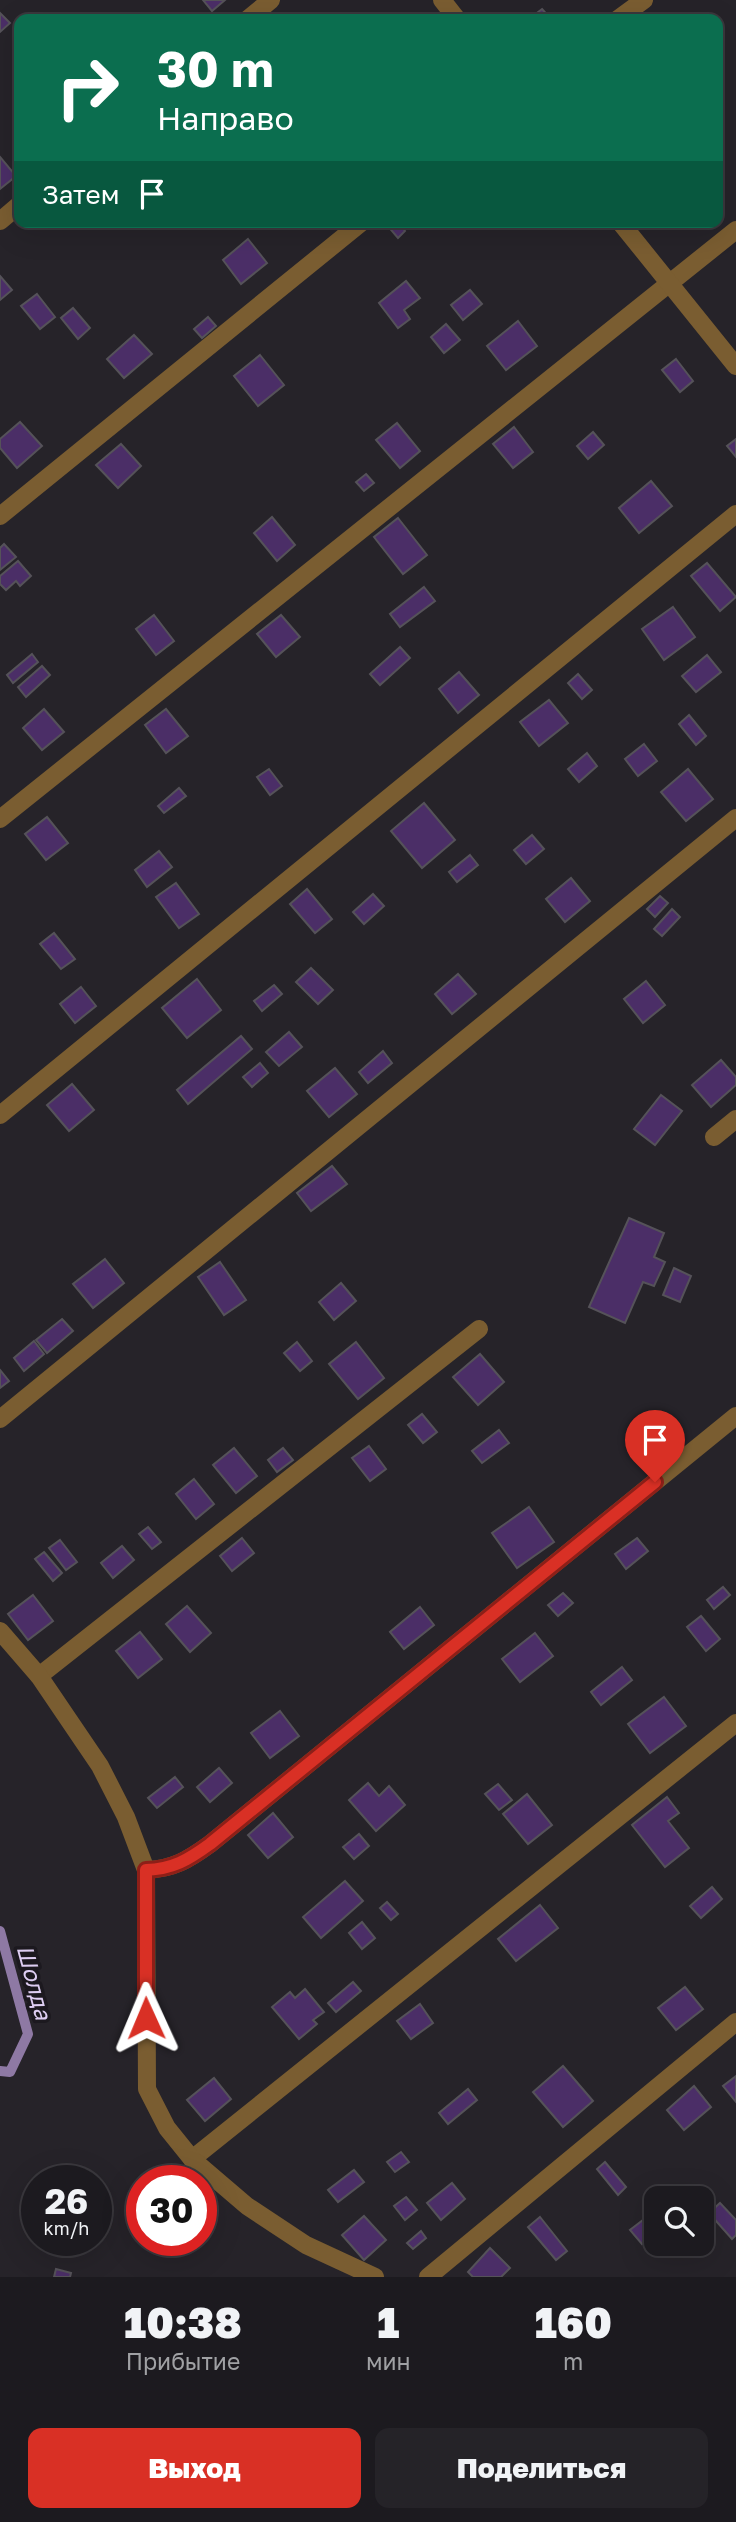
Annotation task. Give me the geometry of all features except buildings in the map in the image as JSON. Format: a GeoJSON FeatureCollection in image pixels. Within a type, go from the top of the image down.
{"type":"FeatureCollection","features":[{"type":"Feature","properties":{"kind":"street"},"geometry":{"type":"LineString","coordinates":[[253,14],[271,0]]}},
{"type":"Feature","properties":{"kind":"street"},"geometry":{"type":"LineString","coordinates":[[442,0],[453,14]]}},
{"type":"Feature","properties":{"kind":"street"},"geometry":{"type":"LineString","coordinates":[[625,14],[644,0]]}},
{"type":"Feature","properties":{"kind":"street"},"geometry":{"type":"LineString","coordinates":[[0,221],[14,209]]}},
{"type":"Feature","properties":{"kind":"street"},"geometry":{"type":"LineString","coordinates":[[0,516],[355,228]]}},
{"type":"Feature","properties":{"kind":"street"},"geometry":{"type":"LineString","coordinates":[[625,228],[736,366]]}},
{"type":"Feature","properties":{"kind":"street"},"geometry":{"type":"LineString","coordinates":[[0,819],[736,230]]}},
{"type":"Feature","properties":{"kind":"street"},"geometry":{"type":"LineString","coordinates":[[0,1115],[736,514]]}},
{"type":"Feature","properties":{"kind":"street"},"geometry":{"type":"LineString","coordinates":[[0,1419],[736,818]]}},
{"type":"Feature","properties":{"kind":"street"},"geometry":{"type":"LineString","coordinates":[[715,1137],[736,1119]]}},
{"type":"Feature","properties":{"kind":"street"},"geometry":{"type":"LineString","coordinates":[[39,1676],[479,1329]]}},
{"type":"Feature","properties":{"kind":"street"},"geometry":{"type":"LineString","coordinates":[[146,1870],[176,1866],[210,1844],[736,1416]]}},
{"type":"Feature","properties":{"kind":"street"},"geometry":{"type":"LineString","coordinates":[[0,1631],[39,1676],[100,1766],[126,1817],[146,1870],[147,2089],[167,2128],[192,2159],[247,2206],[306,2245],[375,2277]]}},
{"type":"Feature","properties":{"kind":"street"},"geometry":{"type":"LineString","coordinates":[[192,2159],[736,1723]]}},
{"type":"Feature","properties":{"kind":"street"},"geometry":{"type":"LineString","coordinates":[[428,2277],[736,2022]]}},
{"type":"Feature","properties":{"kind":"waterway","name":"Шолда"},"geometry":{"type":"LineString","coordinates":[[0,1931],[28,2034],[10,2072],[0,2071]]}},
{"type":"Feature","properties":{"kind":"route"},"geometry":{"type":"LineString","coordinates":[[146,2018],[146,1870],[168,1869],[185,1862],[210,1844],[655,1482]]}}]}
